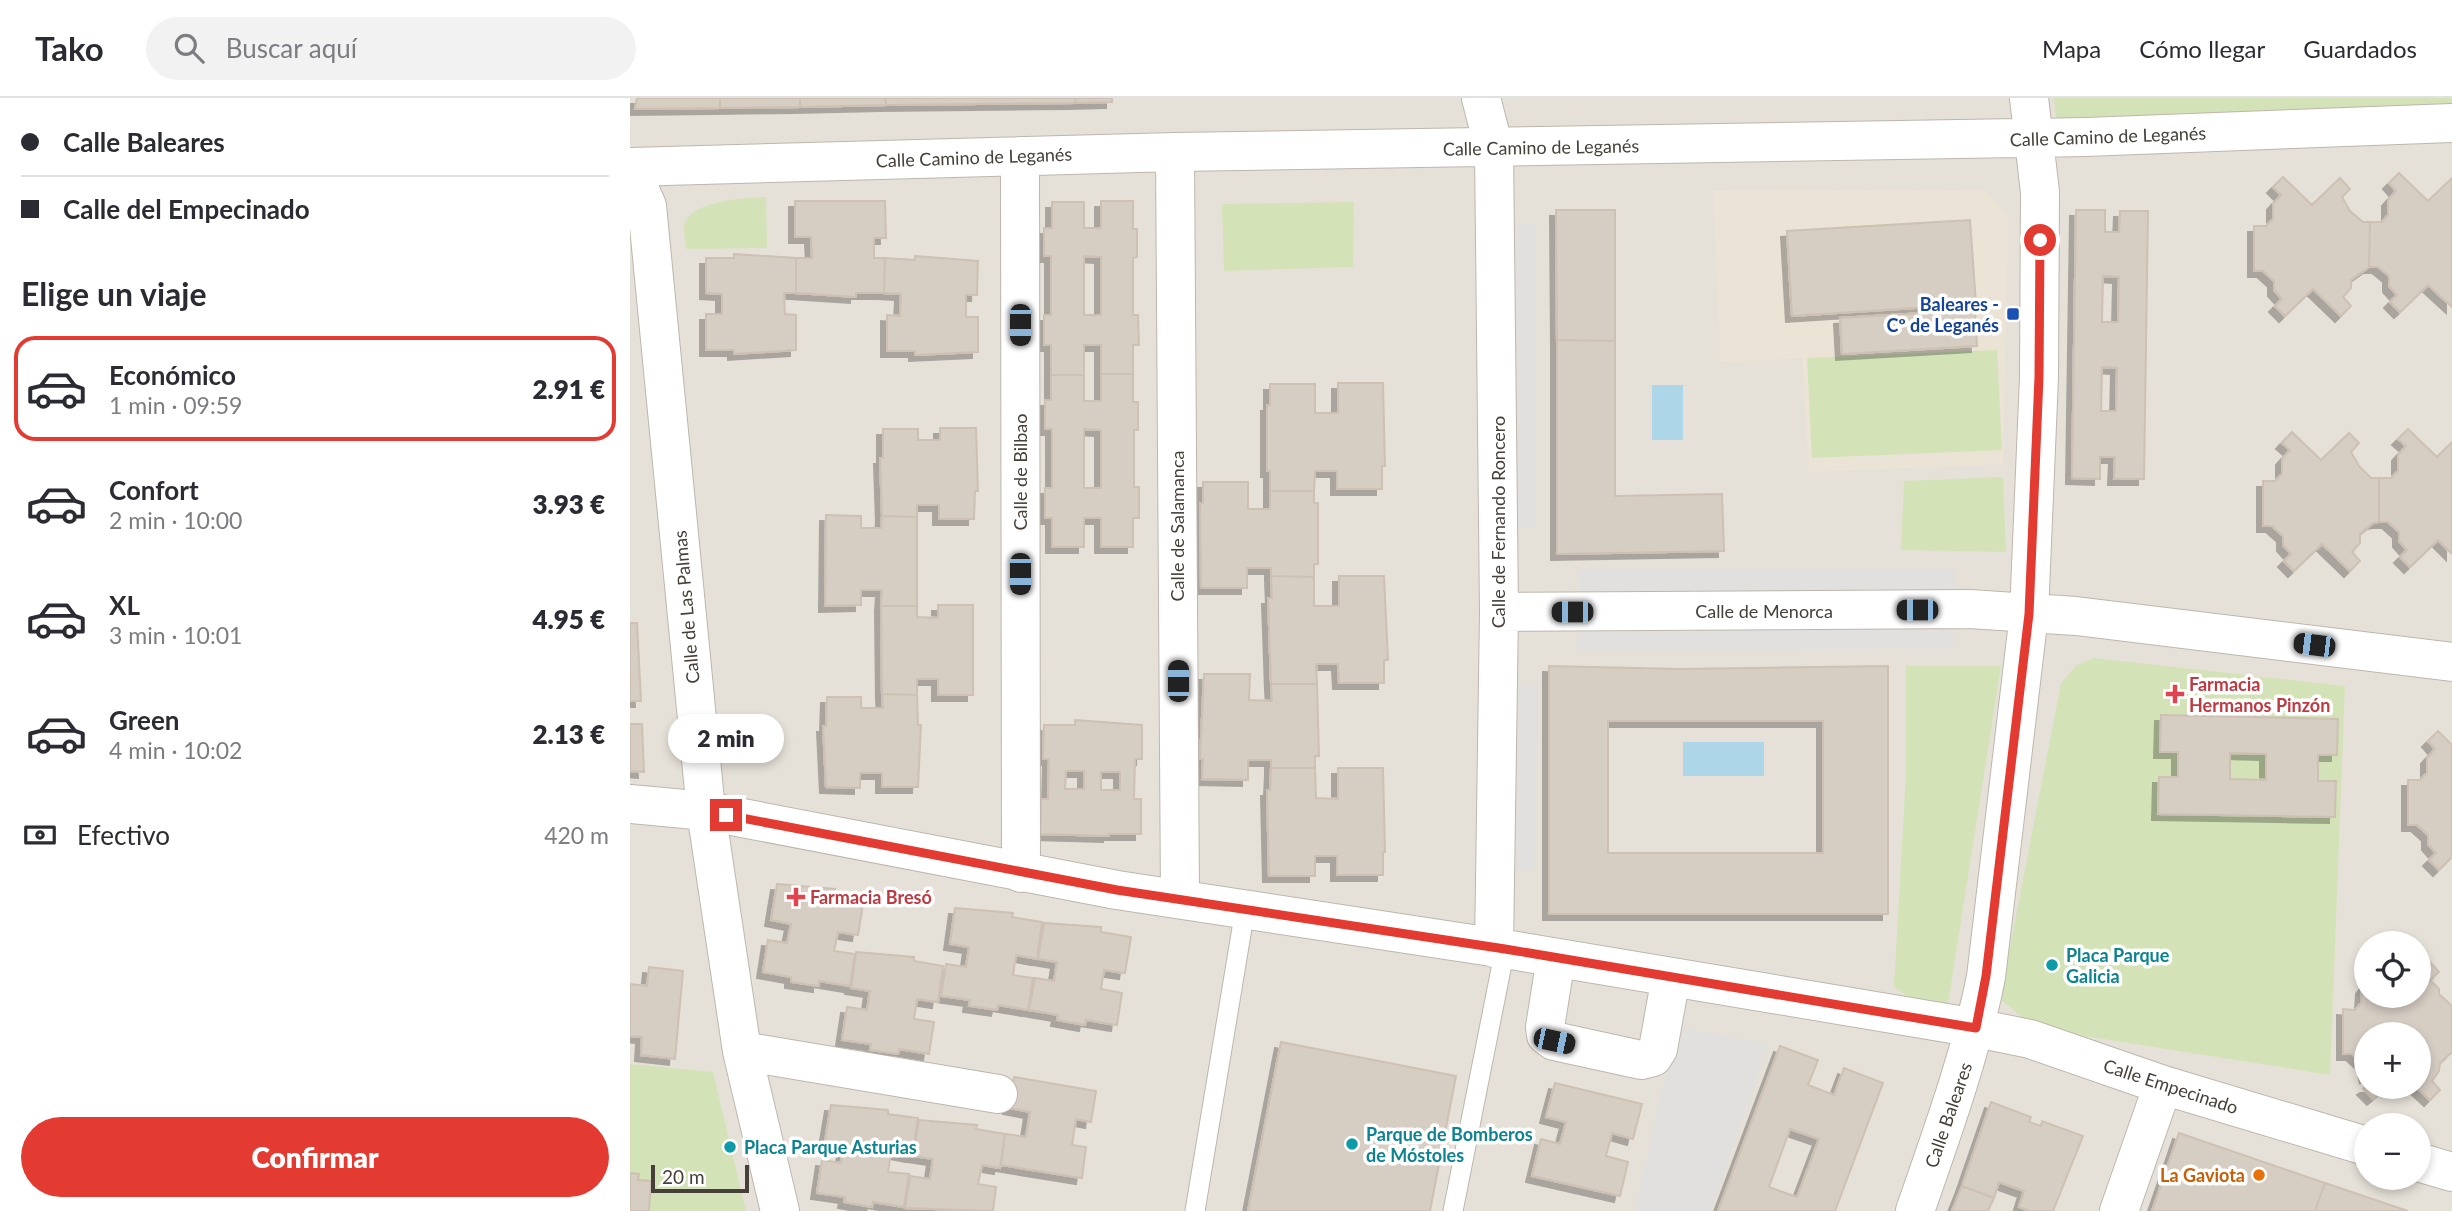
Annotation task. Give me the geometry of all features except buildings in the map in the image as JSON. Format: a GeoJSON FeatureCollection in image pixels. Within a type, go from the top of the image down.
{"type":"FeatureCollection","features":[{"type":"Feature","properties":{"kind":"street","name":"Calle de Fernando Roncero"},"geometry":{"type":"LineString","coordinates":[[1480,98],[1494,148],[1499,948]]}},
{"type":"Feature","properties":{"kind":"street","name":"Calle Baleares"},"geometry":{"type":"LineString","coordinates":[[1915,1211],[1976,1028],[1986,976],[2029,614],[2039,377],[2040,192],[2036,138],[2029,98]]}},
{"type":"Feature","properties":{"kind":"street","name":"Calle Camino de Leganés"},"geometry":{"type":"LineString","coordinates":[[630,168],[1175,152],[2036,138],[2452,123]]}},
{"type":"Feature","properties":{"kind":"street","name":"Calle de Salamanca"},"geometry":{"type":"LineString","coordinates":[[1175,152],[1180,899]]}},
{"type":"Feature","properties":{"kind":"street","name":"Calle de Bilbao"},"geometry":{"type":"LineString","coordinates":[[1020,156],[1021,873]]}},
{"type":"Feature","properties":{"kind":"street","name":"Calle de Las Palmas"},"geometry":{"type":"LineString","coordinates":[[630,168],[647,206],[706,811],[742,1051],[780,1211]]}},
{"type":"Feature","properties":{"kind":"street","name":"Calle de Menorca"},"geometry":{"type":"LineString","coordinates":[[1499,612],[1970,609],[2076,616],[2452,662]]}},
{"type":"Feature","properties":{"kind":"street","name":"Calle Empecinado"},"geometry":{"type":"LineString","coordinates":[[630,804],[706,811],[1021,873],[1499,948],[1976,1028],[2030,1039],[2163,1086],[2354,1142]]}},
{"type":"Feature","properties":{"kind":"street"},"geometry":{"type":"LineString","coordinates":[[1556,958],[1546,1035],[1554,1041],[1641,1060],[1653,1057],[1658,1049],[1671,977]]}},
{"type":"Feature","properties":{"kind":"street"},"geometry":{"type":"LineString","coordinates":[[742,1051],[998,1094]]}},
{"type":"Feature","properties":{"kind":"street"},"geometry":{"type":"LineString","coordinates":[[2119,1211],[2163,1086]]}},
{"type":"Feature","properties":{"kind":"street"},"geometry":{"type":"LineString","coordinates":[[2431,1166],[2452,1172]]}},
{"type":"Feature","properties":{"kind":"lane"},"geometry":{"type":"LineString","coordinates":[[1195,1211],[1245,910]]}},
{"type":"Feature","properties":{"kind":"lane"},"geometry":{"type":"LineString","coordinates":[[1453,1211],[1499,948]]}},
{"type":"Feature","properties":{"kind":"shaded area"},"geometry":{"type":"Polygon","coordinates":[[[630,98],[2452,98],[2452,1211],[630,1211],[630,98]]]}},
{"type":"Feature","properties":{"kind":"shaded area"},"geometry":{"type":"Polygon","coordinates":[[[1984,190],[2008,217],[2003,464],[1809,472],[1802,358],[1721,362],[1713,191],[1984,190]]]}},
{"type":"Feature","properties":{"kind":"shaded area"},"geometry":{"type":"Polygon","coordinates":[[[1513,224],[1536,224],[1535,527],[1513,527],[1513,224]]]}},
{"type":"Feature","properties":{"kind":"shaded area"},"geometry":{"type":"Polygon","coordinates":[[[1956,569],[1956,590],[1580,592],[1580,570],[1956,569]]]}},
{"type":"Feature","properties":{"kind":"shaded area"},"geometry":{"type":"Polygon","coordinates":[[[1953,626],[1953,648],[1577,650],[1577,628],[1953,626]]]}},
{"type":"Feature","properties":{"kind":"shaded area"},"geometry":{"type":"Polygon","coordinates":[[[1515,685],[1538,685],[1534,869],[1511,869],[1515,685]]]}},
{"type":"Feature","properties":{"kind":"shaded area"},"geometry":{"type":"Polygon","coordinates":[[[1676,1027],[1768,1044],[1710,1211],[1635,1211],[1676,1027]]]}},
{"type":"Feature","properties":{"kind":"green space"},"geometry":{"type":"Polygon","coordinates":[[[2054,98],[2452,98],[2452,104],[2057,128],[2054,98]]]}},
{"type":"Feature","properties":{"kind":"green space"},"geometry":{"type":"Polygon","coordinates":[[[766,197],[767,248],[686,249],[684,226],[688,217],[697,211],[720,202],[766,197]]]}},
{"type":"Feature","properties":{"kind":"green space"},"geometry":{"type":"Polygon","coordinates":[[[1354,202],[1353,267],[1224,271],[1222,204],[1354,202]]]}},
{"type":"Feature","properties":{"kind":"green space"},"geometry":{"type":"Polygon","coordinates":[[[1997,350],[2002,450],[1812,458],[1807,358],[1997,350]]]}},
{"type":"Feature","properties":{"kind":"green space"},"geometry":{"type":"Polygon","coordinates":[[[2003,477],[2006,552],[1901,550],[1904,481],[2003,477]]]}},
{"type":"Feature","properties":{"kind":"green space"},"geometry":{"type":"Polygon","coordinates":[[[2094,658],[2345,686],[2330,1075],[2084,1036],[2028,1022],[2000,999],[2061,683],[2077,665],[2094,658]]]}},
{"type":"Feature","properties":{"kind":"green space"},"geometry":{"type":"Polygon","coordinates":[[[1906,666],[2001,666],[1945,1023],[1894,987],[1906,774],[1906,666]]]}},
{"type":"Feature","properties":{"kind":"green space"},"geometry":{"type":"Polygon","coordinates":[[[630,1064],[713,1072],[746,1211],[649,1211],[651,1182],[638,1180],[638,1174],[630,1173],[630,1064]]]}},
{"type":"Feature","properties":{"kind":"water"},"geometry":{"type":"Polygon","coordinates":[[[1652,385],[1683,385],[1683,440],[1652,440],[1652,385]]]}},
{"type":"Feature","properties":{"kind":"water"},"geometry":{"type":"Polygon","coordinates":[[[1683,742],[1764,742],[1764,776],[1683,776],[1683,742]]]}},
{"type":"Feature","properties":{"kind":"place","name":"Baleares - Cº de Leganés"},"geometry":{"type":"Point","coordinates":[2013,314]}},
{"type":"Feature","properties":{"kind":"place","name":"Farmacia Hermanos Pinzón"},"geometry":{"type":"Point","coordinates":[2175,694]}},
{"type":"Feature","properties":{"kind":"place","name":"Farmacia Bresó"},"geometry":{"type":"Point","coordinates":[796,897]}},
{"type":"Feature","properties":{"kind":"place","name":"Placa Parque Galicia"},"geometry":{"type":"Point","coordinates":[2052,965]}},
{"type":"Feature","properties":{"kind":"place","name":"Parque de Bomberos de Móstoles"},"geometry":{"type":"Point","coordinates":[1352,1144]}},
{"type":"Feature","properties":{"kind":"place","name":"Placa Parque Asturias"},"geometry":{"type":"Point","coordinates":[730,1147]}},
{"type":"Feature","properties":{"kind":"place","name":"La Gaviota"},"geometry":{"type":"Point","coordinates":[2259,1175]}},
{"type":"Feature","properties":{"kind":"route"},"geometry":{"type":"LineString","coordinates":[[726,815],[1117,890],[1505,949],[1976,1028],[1986,976],[2029,614],[2039,377],[2040,240]]}}]}
